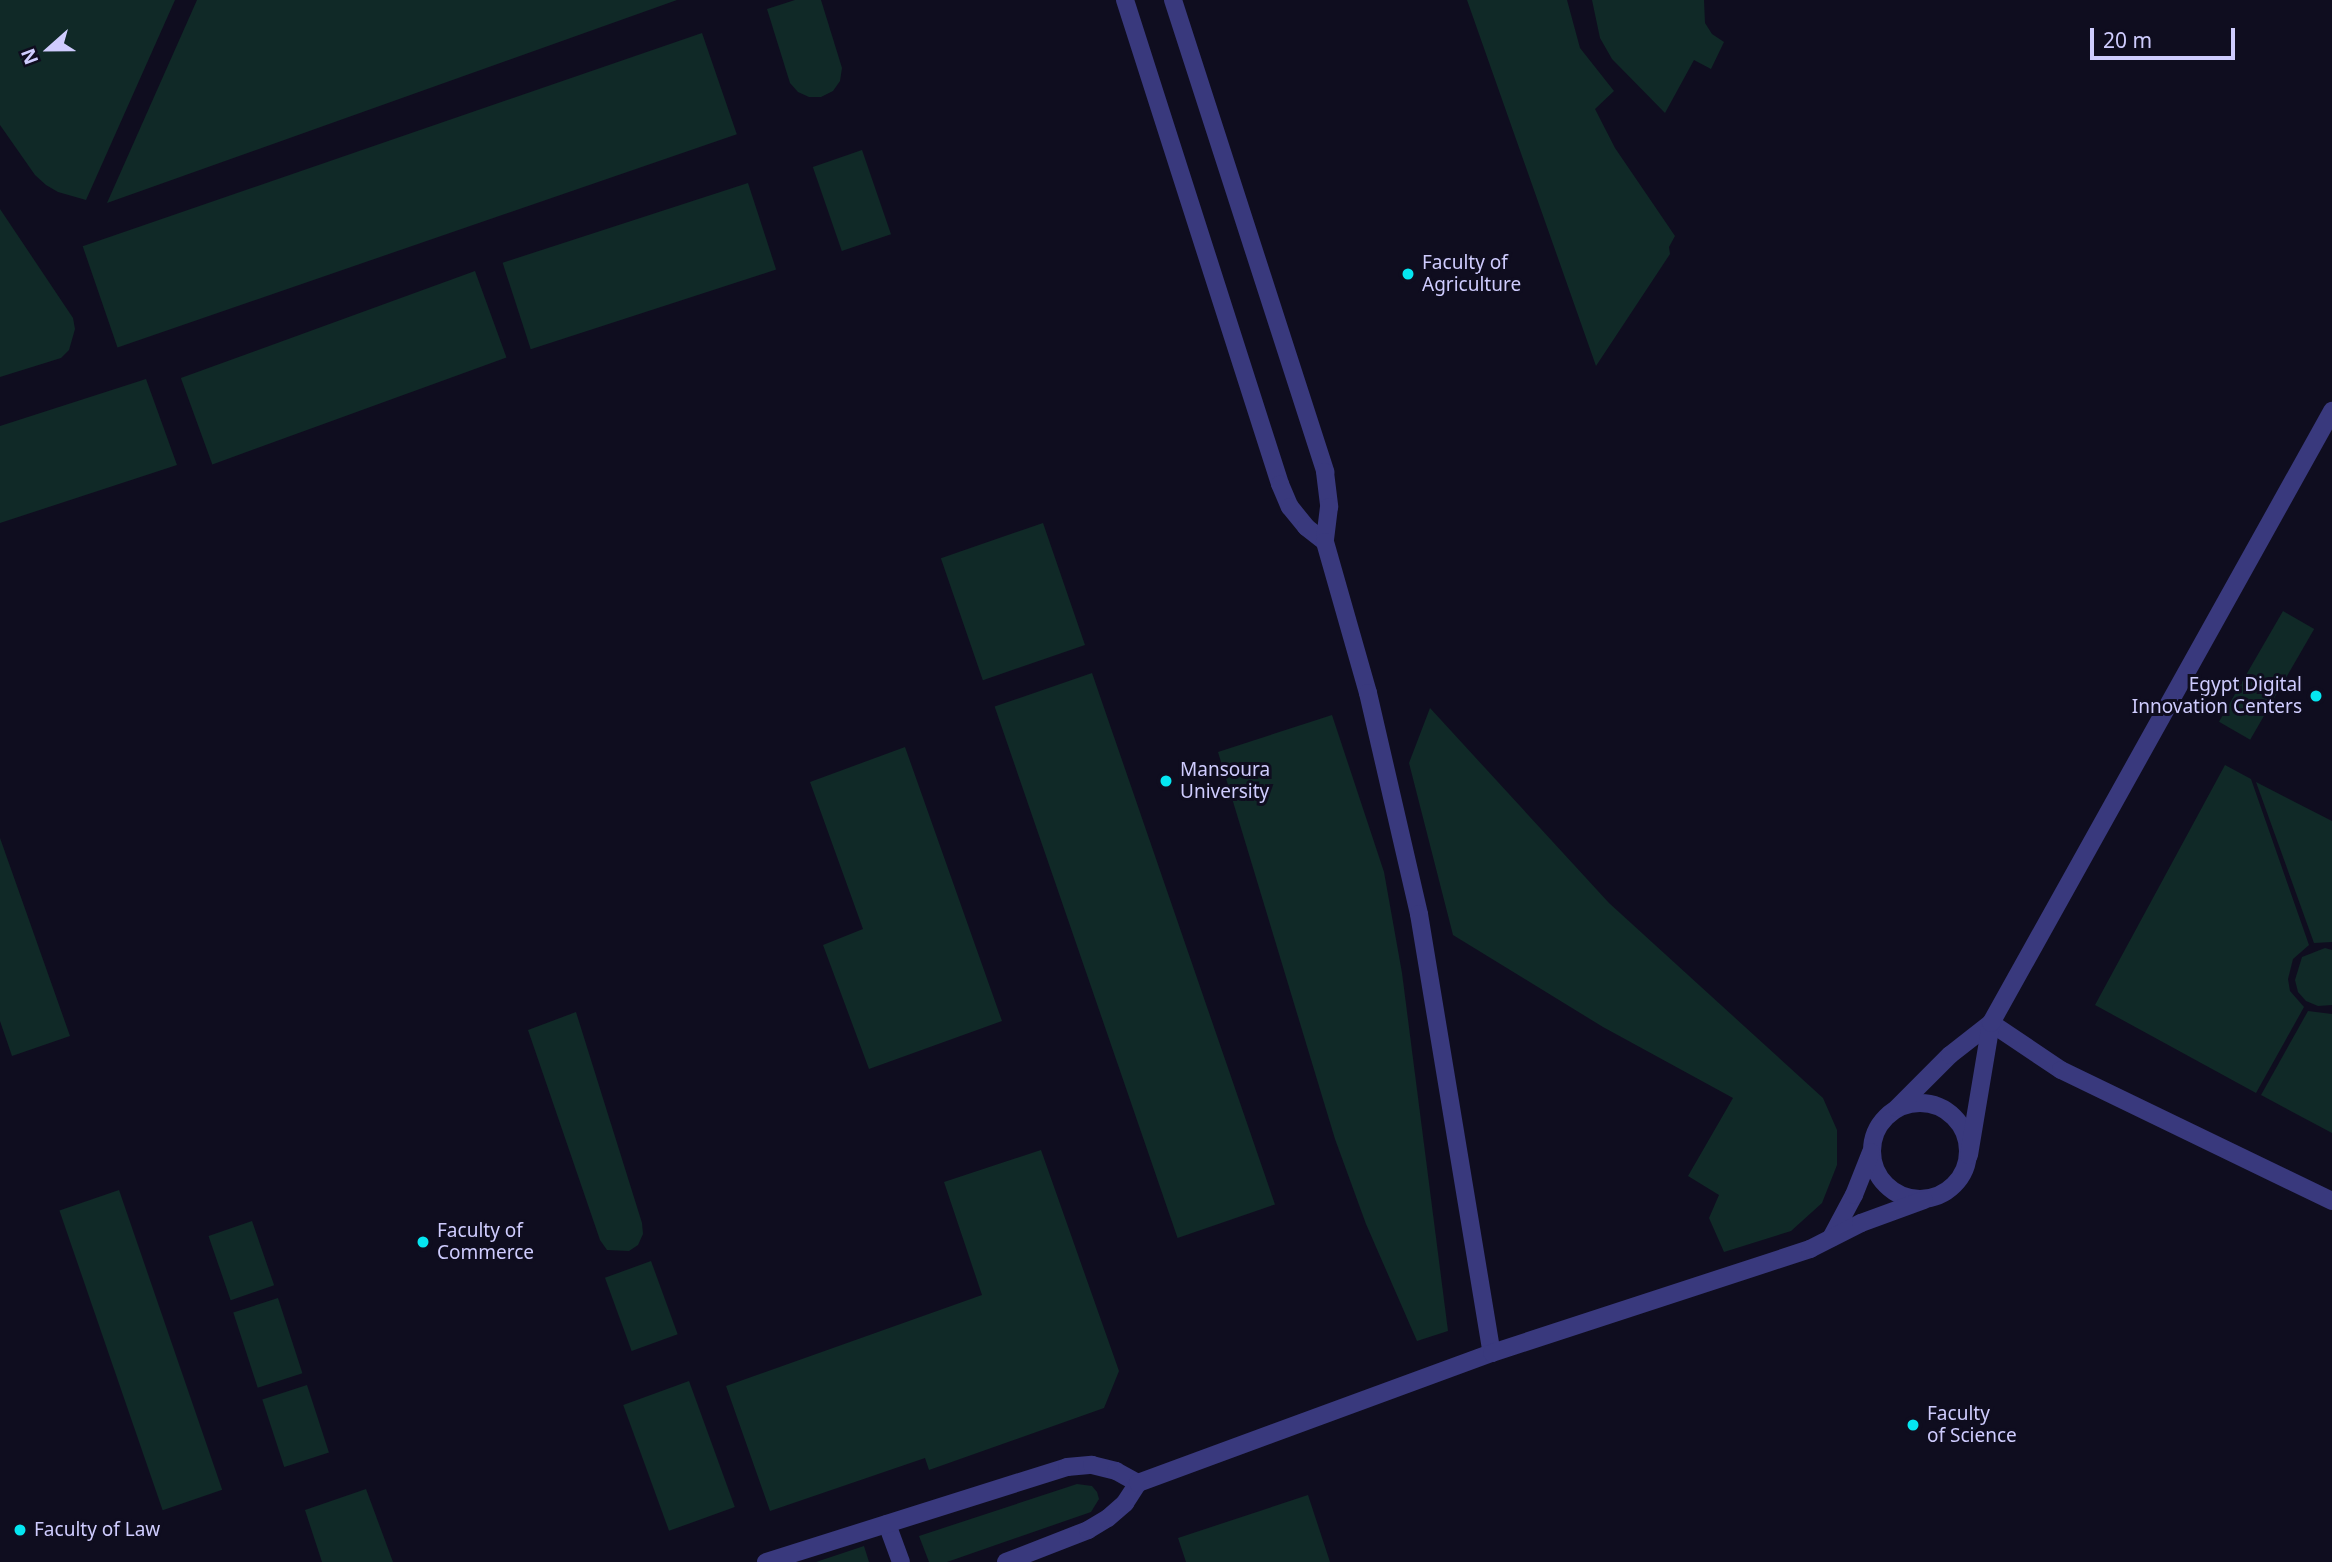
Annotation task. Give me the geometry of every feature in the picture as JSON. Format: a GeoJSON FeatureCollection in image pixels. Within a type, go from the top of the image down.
{"type":"FeatureCollection","features":[{"type":"Feature","properties":{"kind":"street"},"geometry":{"type":"LineString","coordinates":[[1125,0],[1280,484],[1290,507],[1306,527],[1325,542]]}},
{"type":"Feature","properties":{"kind":"street"},"geometry":{"type":"LineString","coordinates":[[1173,0],[1325,472],[1329,507],[1325,542],[1368,694],[1419,914],[1492,1353]]}},
{"type":"Feature","properties":{"kind":"street"},"geometry":{"type":"LineString","coordinates":[[1006,1562],[1088,1530],[1125,1503],[1138,1483],[1492,1353],[1787,1257],[1953,1188],[1961,1178],[1969,1155],[1991,1023],[2332,411]]}},
{"type":"Feature","properties":{"kind":"street"},"geometry":{"type":"LineString","coordinates":[[1831,1238],[1854,1195],[1883,1121],[1950,1055],[1991,1023]]}},
{"type":"Feature","properties":{"kind":"street"},"geometry":{"type":"LineString","coordinates":[[1991,1023],[2061,1070],[2332,1201]]}},
{"type":"Feature","properties":{"kind":"street"},"geometry":{"type":"LineString","coordinates":[[1895,1110],[1908,1104],[1939,1106],[1962,1126],[1969,1155]]}},
{"type":"Feature","properties":{"kind":"street"},"geometry":{"type":"LineString","coordinates":[[1872,1150],[1882,1181],[1894,1192],[1923,1200]]}},
{"type":"Feature","properties":{"kind":"street"},"geometry":{"type":"LineString","coordinates":[[766,1562],[1068,1467],[1104,1468],[1138,1483]]}},
{"type":"Feature","properties":{"kind":"street"},"geometry":{"type":"LineString","coordinates":[[887,1524],[901,1562]]}},
{"type":"Feature","properties":{"kind":"green space"},"geometry":{"type":"Polygon","coordinates":[[[0,0],[175,0],[86,200],[58,192],[46,185],[35,175],[0,125],[0,0]]]}},
{"type":"Feature","properties":{"kind":"green space"},"geometry":{"type":"Polygon","coordinates":[[[197,0],[677,0],[107,203],[197,0]]]}},
{"type":"Feature","properties":{"kind":"green space"},"geometry":{"type":"Polygon","coordinates":[[[795,0],[821,0],[842,68],[840,81],[833,91],[821,97],[809,97],[798,92],[790,83],[767,9],[795,0]]]}},
{"type":"Feature","properties":{"kind":"green space"},"geometry":{"type":"Polygon","coordinates":[[[1467,0],[1567,0],[1580,48],[1614,91],[1595,109],[1615,148],[1675,236],[1669,247],[1670,254],[1596,366],[1467,0]]]}},
{"type":"Feature","properties":{"kind":"green space"},"geometry":{"type":"Polygon","coordinates":[[[1592,0],[1704,0],[1705,23],[1712,34],[1724,42],[1711,69],[1694,60],[1665,113],[1612,59],[1600,38],[1592,0]]]}},
{"type":"Feature","properties":{"kind":"green space"},"geometry":{"type":"Polygon","coordinates":[[[702,33],[737,134],[118,347],[83,246],[702,33]]]}},
{"type":"Feature","properties":{"kind":"green space"},"geometry":{"type":"Polygon","coordinates":[[[862,150],[891,234],[842,251],[813,167],[862,150]]]}},
{"type":"Feature","properties":{"kind":"green space"},"geometry":{"type":"Polygon","coordinates":[[[748,183],[776,270],[531,349],[503,263],[748,183]]]}},
{"type":"Feature","properties":{"kind":"green space"},"geometry":{"type":"Polygon","coordinates":[[[0,209],[73,318],[75,329],[69,350],[61,358],[0,377],[0,209]]]}},
{"type":"Feature","properties":{"kind":"green space"},"geometry":{"type":"Polygon","coordinates":[[[475,271],[506,357],[212,465],[181,378],[475,271]]]}},
{"type":"Feature","properties":{"kind":"green space"},"geometry":{"type":"Polygon","coordinates":[[[146,379],[177,465],[0,523],[0,426],[146,379]]]}},
{"type":"Feature","properties":{"kind":"green space"},"geometry":{"type":"Polygon","coordinates":[[[1043,523],[1085,645],[983,680],[941,558],[1043,523]]]}},
{"type":"Feature","properties":{"kind":"green space"},"geometry":{"type":"Polygon","coordinates":[[[2283,611],[2314,629],[2250,740],[2219,722],[2283,611]]]}},
{"type":"Feature","properties":{"kind":"green space"},"geometry":{"type":"Polygon","coordinates":[[[1092,673],[1275,1204],[1178,1238],[995,707],[1092,673]]]}},
{"type":"Feature","properties":{"kind":"green space"},"geometry":{"type":"Polygon","coordinates":[[[1430,708],[1609,903],[1823,1098],[1837,1130],[1837,1165],[1822,1203],[1791,1231],[1724,1252],[1709,1218],[1719,1195],[1688,1176],[1733,1098],[1603,1027],[1453,935],[1409,763],[1430,708]]]}},
{"type":"Feature","properties":{"kind":"green space"},"geometry":{"type":"Polygon","coordinates":[[[1332,715],[1384,872],[1402,973],[1448,1331],[1417,1341],[1366,1224],[1335,1139],[1218,752],[1332,715]]]}},
{"type":"Feature","properties":{"kind":"green space"},"geometry":{"type":"Polygon","coordinates":[[[905,747],[1002,1021],[869,1069],[823,945],[863,929],[810,782],[905,747]]]}},
{"type":"Feature","properties":{"kind":"green space"},"geometry":{"type":"Polygon","coordinates":[[[2225,765],[2251,779],[2309,945],[2293,959],[2288,979],[2290,991],[2304,1007],[2256,1093],[2095,1005],[2225,765]]]}},
{"type":"Feature","properties":{"kind":"green space"},"geometry":{"type":"Polygon","coordinates":[[[2256,782],[2332,821],[2332,942],[2314,943],[2256,782]]]}},
{"type":"Feature","properties":{"kind":"green space"},"geometry":{"type":"Polygon","coordinates":[[[0,838],[70,1036],[12,1056],[0,1021],[0,838]]]}},
{"type":"Feature","properties":{"kind":"green space"},"geometry":{"type":"Polygon","coordinates":[[[2325,948],[2332,950],[2332,1005],[2318,1006],[2306,1001],[2298,992],[2295,980],[2302,957],[2325,948]]]}},
{"type":"Feature","properties":{"kind":"green space"},"geometry":{"type":"Polygon","coordinates":[[[2308,1011],[2332,1014],[2332,1133],[2261,1095],[2308,1011]]]}},
{"type":"Feature","properties":{"kind":"green space"},"geometry":{"type":"Polygon","coordinates":[[[576,1012],[642,1223],[643,1234],[638,1245],[629,1251],[607,1250],[600,1240],[528,1030],[576,1012]]]}},
{"type":"Feature","properties":{"kind":"green space"},"geometry":{"type":"Polygon","coordinates":[[[1041,1150],[1119,1371],[1104,1408],[929,1470],[925,1458],[770,1511],[726,1386],[982,1295],[944,1182],[1041,1150]]]}},
{"type":"Feature","properties":{"kind":"green space"},"geometry":{"type":"Polygon","coordinates":[[[119,1190],[222,1490],[163,1510],[59,1211],[119,1190]]]}},
{"type":"Feature","properties":{"kind":"green space"},"geometry":{"type":"Polygon","coordinates":[[[252,1221],[274,1285],[231,1300],[209,1236],[252,1221]]]}},
{"type":"Feature","properties":{"kind":"green space"},"geometry":{"type":"Polygon","coordinates":[[[651,1261],[678,1334],[632,1351],[605,1278],[651,1261]]]}},
{"type":"Feature","properties":{"kind":"green space"},"geometry":{"type":"Polygon","coordinates":[[[278,1298],[302,1373],[258,1388],[233,1313],[278,1298]]]}},
{"type":"Feature","properties":{"kind":"green space"},"geometry":{"type":"Polygon","coordinates":[[[689,1381],[735,1507],[669,1531],[623,1405],[689,1381]]]}},
{"type":"Feature","properties":{"kind":"green space"},"geometry":{"type":"Polygon","coordinates":[[[307,1385],[329,1453],[284,1467],[262,1400],[307,1385]]]}},
{"type":"Feature","properties":{"kind":"green space"},"geometry":{"type":"Polygon","coordinates":[[[1077,1484],[1092,1486],[1097,1492],[1099,1499],[1091,1512],[947,1562],[929,1562],[919,1536],[1077,1484]]]}},
{"type":"Feature","properties":{"kind":"green space"},"geometry":{"type":"Polygon","coordinates":[[[366,1489],[393,1562],[322,1562],[305,1510],[366,1489]]]}},
{"type":"Feature","properties":{"kind":"green space"},"geometry":{"type":"Polygon","coordinates":[[[1308,1495],[1330,1562],[1186,1562],[1178,1538],[1308,1495]]]}},
{"type":"Feature","properties":{"kind":"green space"},"geometry":{"type":"Polygon","coordinates":[[[864,1546],[869,1562],[816,1562],[864,1546]]]}},
{"type":"Feature","properties":{"kind":"place","name":"Faculty of Agriculture"},"geometry":{"type":"Point","coordinates":[1408,274]}},
{"type":"Feature","properties":{"kind":"place","name":"Egypt Digital Innovation Centers"},"geometry":{"type":"Point","coordinates":[2316,696]}},
{"type":"Feature","properties":{"kind":"place","name":"Mansoura University"},"geometry":{"type":"Point","coordinates":[1166,781]}},
{"type":"Feature","properties":{"kind":"place","name":"Faculty of Commerce"},"geometry":{"type":"Point","coordinates":[423,1242]}},
{"type":"Feature","properties":{"kind":"place","name":"Faculty of Science"},"geometry":{"type":"Point","coordinates":[1913,1425]}},
{"type":"Feature","properties":{"kind":"place","name":"Faculty of Law"},"geometry":{"type":"Point","coordinates":[20,1530]}}]}
